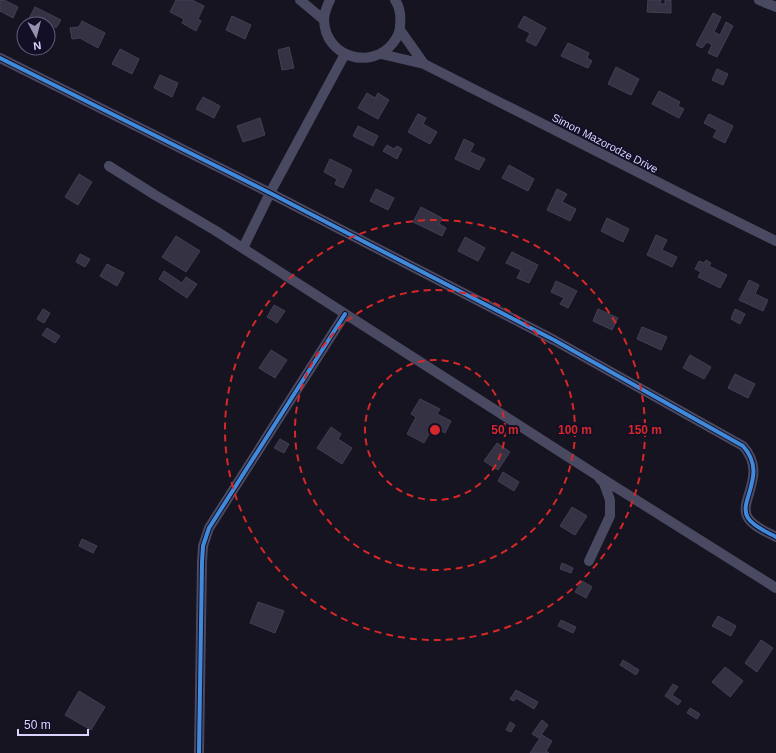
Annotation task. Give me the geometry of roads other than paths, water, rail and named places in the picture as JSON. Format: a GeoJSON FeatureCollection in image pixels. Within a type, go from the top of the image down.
{"type":"FeatureCollection","features":[{"type":"Feature","properties":{"kind":"street"},"geometry":{"type":"LineString","coordinates":[[300,0],[324,20]]}},
{"type":"Feature","properties":{"kind":"street"},"geometry":{"type":"LineString","coordinates":[[243,248],[270,193],[345,54],[334,45],[327,34],[324,20],[330,0]]}},
{"type":"Feature","properties":{"kind":"street"},"geometry":{"type":"LineString","coordinates":[[381,54],[396,40],[400,30],[401,16],[395,0]]}},
{"type":"Feature","properties":{"kind":"street"},"geometry":{"type":"LineString","coordinates":[[759,0],[776,8]]}},
{"type":"Feature","properties":{"kind":"street","name":"Simon Mazorodze Drive"},"geometry":{"type":"LineString","coordinates":[[400,30],[424,64]]}},
{"type":"Feature","properties":{"kind":"street","name":"Simon Mazorodze Drive"},"geometry":{"type":"LineString","coordinates":[[345,54],[363,58],[381,54],[424,64],[690,200],[776,241]]}},
{"type":"Feature","properties":{"kind":"street"},"geometry":{"type":"LineString","coordinates":[[0,58],[270,193],[554,340],[743,446],[749,452],[754,464],[754,474],[745,510],[747,516],[753,523],[776,537]]}},
{"type":"Feature","properties":{"kind":"street"},"geometry":{"type":"LineString","coordinates":[[110,166],[154,195],[243,248],[598,476],[776,588]]}},
{"type":"Feature","properties":{"kind":"street"},"geometry":{"type":"LineString","coordinates":[[200,753],[203,546],[209,528],[345,314]]}},
{"type":"Feature","properties":{"kind":"street"},"geometry":{"type":"LineString","coordinates":[[589,561],[610,516],[610,500],[604,484],[598,476]]}}]}
